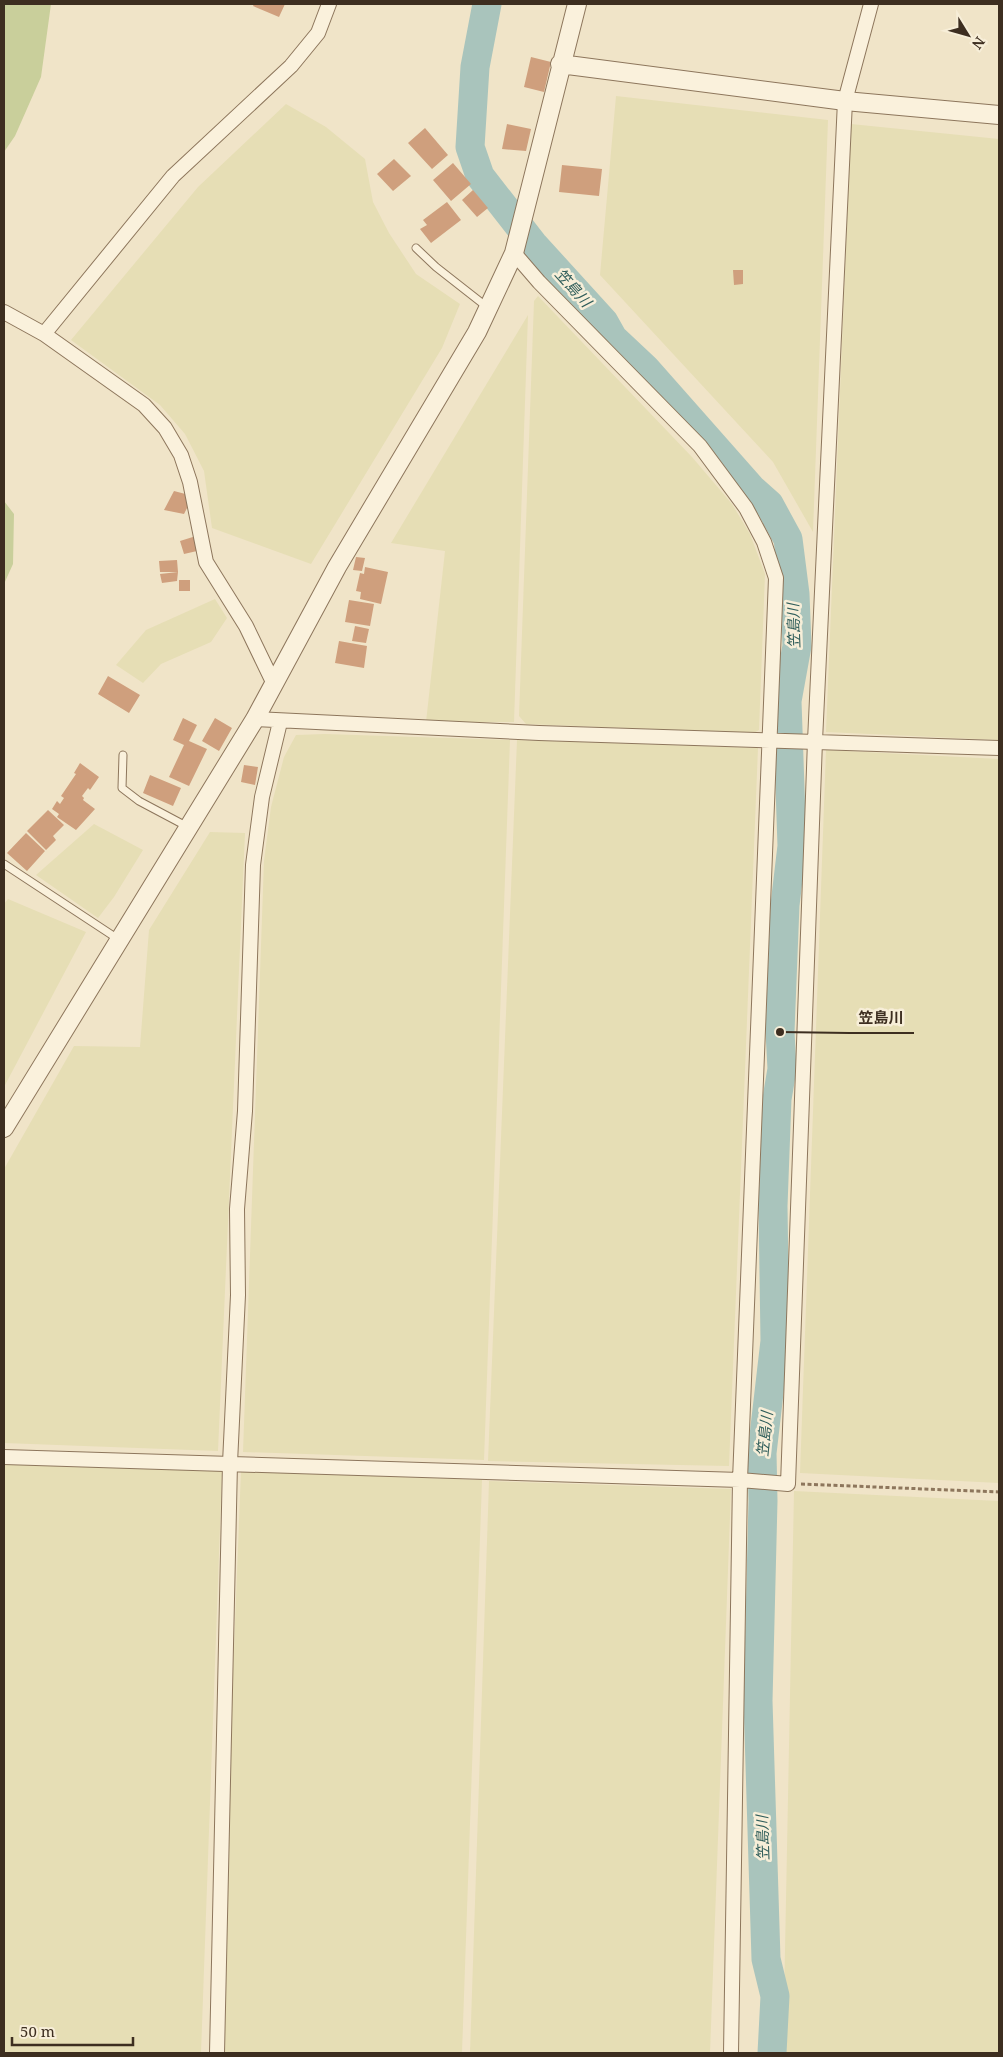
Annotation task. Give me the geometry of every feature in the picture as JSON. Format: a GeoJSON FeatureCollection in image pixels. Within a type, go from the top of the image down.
{"type":"FeatureCollection","features":[{"type":"Feature","properties":{"kind":"street"},"geometry":{"type":"LineString","coordinates":[[44,334],[173,176],[291,66],[318,33],[329,4]]}},
{"type":"Feature","properties":{"kind":"street"},"geometry":{"type":"LineString","coordinates":[[6,1118],[189,828],[255,719],[273,682],[337,567],[456,369],[488,308],[514,253],[560,64],[577,4]]}},
{"type":"Feature","properties":{"kind":"street"},"geometry":{"type":"LineString","coordinates":[[4,1457],[230,1462],[740,1480],[788,1484],[815,741],[845,101],[871,4]]}},
{"type":"Feature","properties":{"kind":"street"},"geometry":{"type":"LineString","coordinates":[[560,64],[845,101],[999,115]]}},
{"type":"Feature","properties":{"kind":"street"},"geometry":{"type":"LineString","coordinates":[[514,253],[538,282],[700,446],[746,508],[764,542],[776,578],[740,1480],[731,2053]]}},
{"type":"Feature","properties":{"kind":"street"},"geometry":{"type":"LineString","coordinates":[[4,312],[44,334],[144,405],[165,428],[181,456],[190,482],[206,562],[246,626],[273,682]]}},
{"type":"Feature","properties":{"kind":"street"},"geometry":{"type":"LineString","coordinates":[[255,719],[280,722],[999,748]]}},
{"type":"Feature","properties":{"kind":"street"},"geometry":{"type":"LineString","coordinates":[[218,2053],[230,1462],[238,1295],[237,1209],[245,1111],[253,866],[262,797],[280,722]]}},
{"type":"Feature","properties":{"kind":"lane"},"geometry":{"type":"LineString","coordinates":[[416,248],[436,267],[488,308]]}},
{"type":"Feature","properties":{"kind":"lane"},"geometry":{"type":"LineString","coordinates":[[123,755],[122,788],[139,801],[189,828]]}},
{"type":"Feature","properties":{"kind":"lane"},"geometry":{"type":"LineString","coordinates":[[4,864],[119,940]]}},
{"type":"Feature","properties":{"kind":"path"},"geometry":{"type":"LineString","coordinates":[[788,1484],[999,1492]]}},
{"type":"Feature","properties":{"kind":"shaded area"},"geometry":{"type":"Polygon","coordinates":[[[616,96],[828,120],[813,532],[773,462],[600,275],[616,96]]]}},
{"type":"Feature","properties":{"kind":"shaded area"},"geometry":{"type":"Polygon","coordinates":[[[286,104],[326,127],[365,159],[373,202],[389,233],[416,274],[460,304],[442,348],[311,564],[212,528],[204,471],[185,434],[160,405],[71,340],[198,187],[286,104]]]}},
{"type":"Feature","properties":{"kind":"shaded area"},"geometry":{"type":"Polygon","coordinates":[[[851,124],[999,139],[999,740],[826,732],[851,124]]]}},
{"type":"Feature","properties":{"kind":"shaded area"},"geometry":{"type":"Polygon","coordinates":[[[538,296],[692,457],[732,504],[750,534],[765,574],[759,730],[754,733],[526,724],[519,716],[534,301],[538,296]]]}},
{"type":"Feature","properties":{"kind":"shaded area"},"geometry":{"type":"Polygon","coordinates":[[[528,315],[514,722],[426,722],[445,551],[391,543],[528,315]]]}},
{"type":"Feature","properties":{"kind":"shaded area"},"geometry":{"type":"Polygon","coordinates":[[[215,599],[227,618],[211,642],[161,664],[143,683],[116,665],[146,630],[215,599]]]}},
{"type":"Feature","properties":{"kind":"shaded area"},"geometry":{"type":"Polygon","coordinates":[[[325,734],[510,740],[484,1460],[243,1452],[264,861],[271,807],[284,757],[296,735],[325,734]]]}},
{"type":"Feature","properties":{"kind":"shaded area"},"geometry":{"type":"Polygon","coordinates":[[[517,740],[758,748],[729,1466],[488,1461],[517,740]]]}},
{"type":"Feature","properties":{"kind":"shaded area"},"geometry":{"type":"Polygon","coordinates":[[[826,750],[999,759],[999,1483],[800,1473],[826,750]]]}},
{"type":"Feature","properties":{"kind":"shaded area"},"geometry":{"type":"Polygon","coordinates":[[[94,824],[143,850],[114,897],[98,918],[36,875],[94,824]]]}},
{"type":"Feature","properties":{"kind":"shaded area"},"geometry":{"type":"Polygon","coordinates":[[[210,832],[245,833],[218,1451],[4,1443],[4,1169],[74,1046],[140,1047],[149,930],[210,832]]]}},
{"type":"Feature","properties":{"kind":"shaded area"},"geometry":{"type":"Polygon","coordinates":[[[8,899],[86,932],[4,1087],[4,904],[8,899]]]}},
{"type":"Feature","properties":{"kind":"shaded area"},"geometry":{"type":"Polygon","coordinates":[[[4,1464],[222,1470],[201,2053],[4,2053],[4,1464]]]}},
{"type":"Feature","properties":{"kind":"shaded area"},"geometry":{"type":"Polygon","coordinates":[[[241,1471],[482,1480],[462,2053],[218,2053],[241,1471]]]}},
{"type":"Feature","properties":{"kind":"shaded area"},"geometry":{"type":"Polygon","coordinates":[[[489,1481],[731,1489],[710,2053],[470,2053],[489,1481]]]}},
{"type":"Feature","properties":{"kind":"shaded area"},"geometry":{"type":"Polygon","coordinates":[[[794,1491],[999,1501],[999,2053],[783,2053],[794,1491]]]}},
{"type":"Feature","properties":{"kind":"green space"},"geometry":{"type":"Polygon","coordinates":[[[4,4],[51,4],[41,77],[15,136],[4,152],[4,4]]]}},
{"type":"Feature","properties":{"kind":"green space"},"geometry":{"type":"Polygon","coordinates":[[[4,501],[14,514],[13,564],[4,584],[4,501]]]}},
{"type":"Feature","properties":{"kind":"building"},"geometry":{"type":"Polygon","coordinates":[[[254,4],[285,4],[279,17],[253,6],[254,4]]]}},
{"type":"Feature","properties":{"kind":"building"},"geometry":{"type":"Polygon","coordinates":[[[531,57],[551,62],[544,92],[524,87],[531,57]]]}},
{"type":"Feature","properties":{"kind":"building"},"geometry":{"type":"Polygon","coordinates":[[[507,124],[531,129],[526,151],[502,149],[507,124]]]}},
{"type":"Feature","properties":{"kind":"building"},"geometry":{"type":"Polygon","coordinates":[[[425,128],[448,155],[432,169],[408,143],[425,128]]]}},
{"type":"Feature","properties":{"kind":"building"},"geometry":{"type":"Polygon","coordinates":[[[394,159],[411,176],[393,191],[377,174],[394,159]]]}},
{"type":"Feature","properties":{"kind":"building"},"geometry":{"type":"Polygon","coordinates":[[[453,163],[471,184],[451,201],[433,180],[453,163]]]}},
{"type":"Feature","properties":{"kind":"building"},"geometry":{"type":"Polygon","coordinates":[[[562,165],[602,169],[599,196],[559,192],[562,165]]]}},
{"type":"Feature","properties":{"kind":"building"},"geometry":{"type":"Polygon","coordinates":[[[473,190],[488,208],[477,217],[462,200],[473,190]]]}},
{"type":"Feature","properties":{"kind":"building"},"geometry":{"type":"Polygon","coordinates":[[[447,202],[461,220],[431,243],[420,229],[427,225],[423,220],[447,202]]]}},
{"type":"Feature","properties":{"kind":"building"},"geometry":{"type":"Polygon","coordinates":[[[733,270],[743,270],[743,284],[734,285],[733,270]]]}},
{"type":"Feature","properties":{"kind":"building"},"geometry":{"type":"Polygon","coordinates":[[[174,491],[193,496],[184,514],[164,510],[174,491]]]}},
{"type":"Feature","properties":{"kind":"building"},"geometry":{"type":"Polygon","coordinates":[[[196,536],[197,551],[184,554],[180,541],[196,536]]]}},
{"type":"Feature","properties":{"kind":"building"},"geometry":{"type":"Polygon","coordinates":[[[356,557],[365,558],[362,571],[353,570],[356,557]]]}},
{"type":"Feature","properties":{"kind":"building"},"geometry":{"type":"Polygon","coordinates":[[[177,560],[178,572],[160,572],[159,561],[177,560]]]}},
{"type":"Feature","properties":{"kind":"building"},"geometry":{"type":"Polygon","coordinates":[[[365,567],[388,572],[381,604],[360,599],[361,592],[356,591],[360,573],[364,574],[365,567]]]}},
{"type":"Feature","properties":{"kind":"building"},"geometry":{"type":"Polygon","coordinates":[[[178,572],[177,581],[162,583],[160,574],[178,572]]]}},
{"type":"Feature","properties":{"kind":"building"},"geometry":{"type":"Polygon","coordinates":[[[179,580],[190,580],[190,591],[179,591],[179,580]]]}},
{"type":"Feature","properties":{"kind":"building"},"geometry":{"type":"Polygon","coordinates":[[[349,600],[374,604],[370,626],[345,622],[349,600]]]}},
{"type":"Feature","properties":{"kind":"building"},"geometry":{"type":"Polygon","coordinates":[[[355,626],[369,629],[366,643],[352,641],[355,626]]]}},
{"type":"Feature","properties":{"kind":"building"},"geometry":{"type":"Polygon","coordinates":[[[339,641],[367,646],[364,668],[335,663],[339,641]]]}},
{"type":"Feature","properties":{"kind":"building"},"geometry":{"type":"Polygon","coordinates":[[[108,676],[140,695],[129,713],[98,694],[108,676]]]}},
{"type":"Feature","properties":{"kind":"building"},"geometry":{"type":"Polygon","coordinates":[[[183,718],[197,725],[189,741],[207,749],[189,786],[169,777],[184,745],[173,740],[183,718]]]}},
{"type":"Feature","properties":{"kind":"building"},"geometry":{"type":"Polygon","coordinates":[[[215,718],[232,728],[219,751],[202,741],[215,718]]]}},
{"type":"Feature","properties":{"kind":"building"},"geometry":{"type":"Polygon","coordinates":[[[80,763],[99,777],[90,790],[88,788],[82,796],[83,800],[95,809],[76,830],[57,817],[59,814],[52,809],[57,801],[60,804],[64,798],[61,796],[76,774],[74,773],[80,763]]]}},
{"type":"Feature","properties":{"kind":"building"},"geometry":{"type":"Polygon","coordinates":[[[244,765],[258,767],[255,785],[241,782],[244,765]]]}},
{"type":"Feature","properties":{"kind":"building"},"geometry":{"type":"Polygon","coordinates":[[[150,775],[181,788],[173,806],[143,793],[150,775]]]}},
{"type":"Feature","properties":{"kind":"building"},"geometry":{"type":"Polygon","coordinates":[[[48,810],[64,825],[53,836],[56,840],[46,850],[27,831],[48,810]]]}},
{"type":"Feature","properties":{"kind":"building"},"geometry":{"type":"Polygon","coordinates":[[[26,833],[45,851],[27,871],[7,853],[26,833]]]}},
{"type":"Feature","properties":{"kind":"waterway","name":"笠島川"},"geometry":{"type":"LineString","coordinates":[[487,4],[475,67],[470,147],[480,176],[533,244],[604,322],[613,338],[646,369],[752,489],[769,504],[788,539],[795,594],[797,646],[787,701],[792,846],[785,905],[780,1032],[782,1069],[777,1099],[773,1206],[775,1341],[762,1453],[763,1501],[758,1701],[766,1959],[775,1996],[772,2053]]}},
{"type":"Feature","properties":{"kind":"place","name":"笠島川"},"geometry":{"type":"Point","coordinates":[780,1032]}}]}
